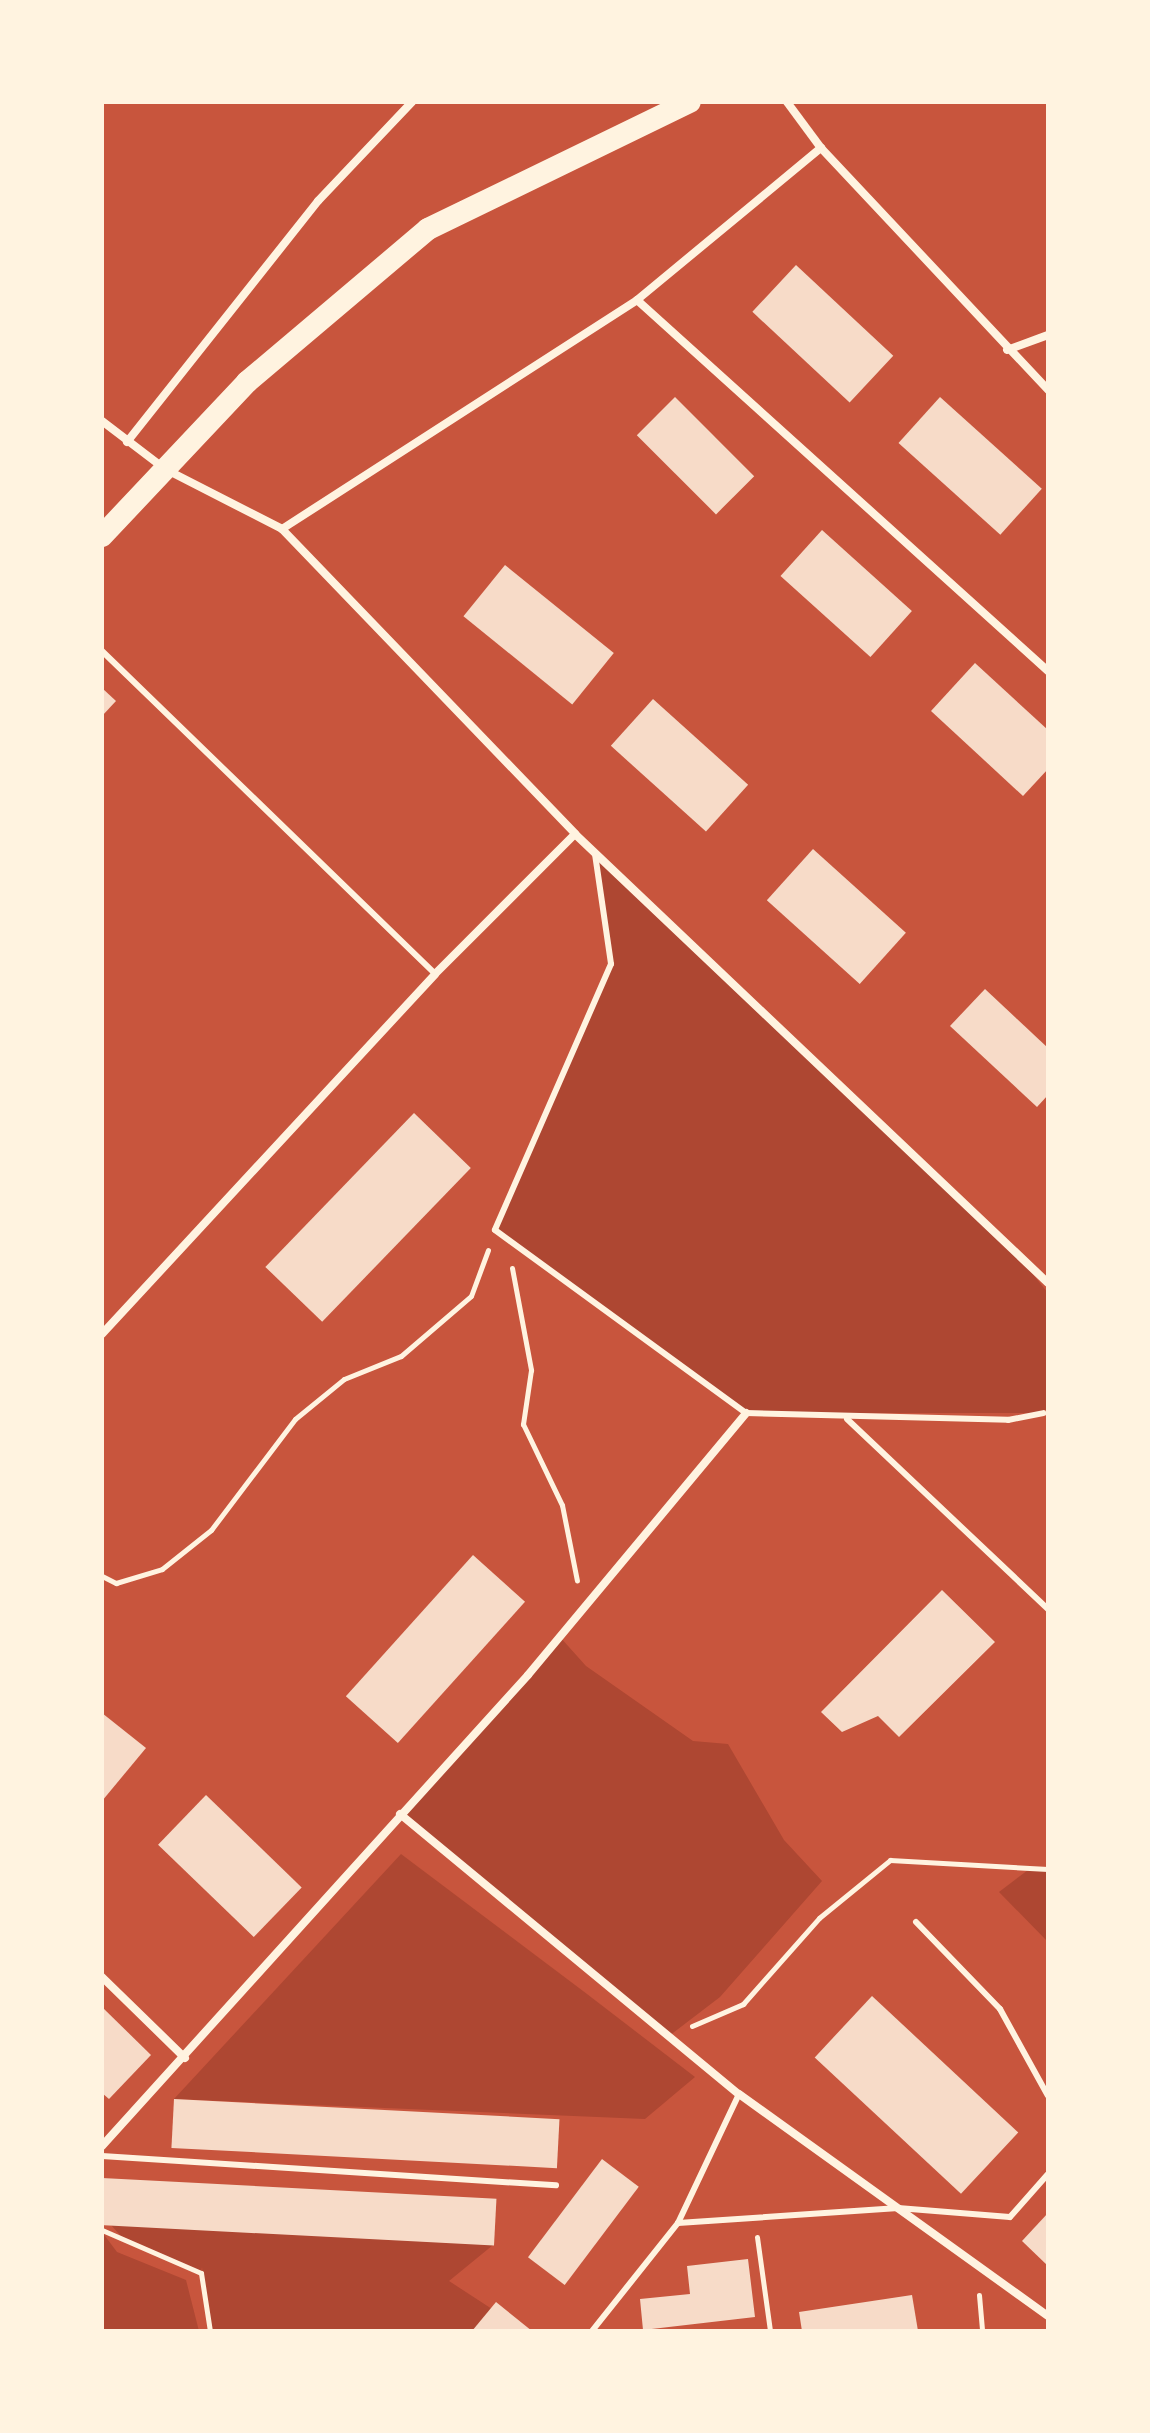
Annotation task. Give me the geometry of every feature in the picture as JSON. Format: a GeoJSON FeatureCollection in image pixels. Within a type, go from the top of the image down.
{"type":"FeatureCollection","features":[{"type":"Feature","properties":{"kind":"highway"},"geometry":{"type":"LineString","coordinates":[[102,536],[247,382],[428,229],[690,102]]}},
{"type":"Feature","properties":{"kind":"street"},"geometry":{"type":"LineString","coordinates":[[127,442],[309,212],[412,102]]}},
{"type":"Feature","properties":{"kind":"street"},"geometry":{"type":"LineString","coordinates":[[787,102],[821,148],[1007,350],[1048,390]]}},
{"type":"Feature","properties":{"kind":"street"},"geometry":{"type":"LineString","coordinates":[[282,529],[637,300],[821,148]]}},
{"type":"Feature","properties":{"kind":"street"},"geometry":{"type":"LineString","coordinates":[[637,300],[1048,671]]}},
{"type":"Feature","properties":{"kind":"street"},"geometry":{"type":"LineString","coordinates":[[1007,350],[1048,335]]}},
{"type":"Feature","properties":{"kind":"street"},"geometry":{"type":"LineString","coordinates":[[102,421],[165,469],[282,529],[595,854],[1048,1283]]}},
{"type":"Feature","properties":{"kind":"street"},"geometry":{"type":"LineString","coordinates":[[102,1334],[435,974],[575,834]]}},
{"type":"Feature","properties":{"kind":"street"},"geometry":{"type":"LineString","coordinates":[[102,2146],[185,2058],[581,1612],[746,1413]]}},
{"type":"Feature","properties":{"kind":"street"},"geometry":{"type":"LineString","coordinates":[[400,1814],[739,2094],[1048,2316]]}},
{"type":"Feature","properties":{"kind":"street"},"geometry":{"type":"LineString","coordinates":[[102,1977],[185,2058]]}},
{"type":"Feature","properties":{"kind":"lane"},"geometry":{"type":"LineString","coordinates":[[102,651],[435,974]]}},
{"type":"Feature","properties":{"kind":"lane"},"geometry":{"type":"LineString","coordinates":[[595,854],[611,964],[495,1230],[746,1413],[847,1419],[1008,1420],[1043,1413]]}},
{"type":"Feature","properties":{"kind":"lane"},"geometry":{"type":"LineString","coordinates":[[847,1419],[1048,1609]]}},
{"type":"Feature","properties":{"kind":"lane"},"geometry":{"type":"LineString","coordinates":[[916,1922],[1000,2009],[1048,2096]]}},
{"type":"Feature","properties":{"kind":"lane"},"geometry":{"type":"LineString","coordinates":[[592,2331],[678,2223],[739,2094]]}},
{"type":"Feature","properties":{"kind":"lane"},"geometry":{"type":"LineString","coordinates":[[102,2156],[556,2185]]}},
{"type":"Feature","properties":{"kind":"lane"},"geometry":{"type":"LineString","coordinates":[[678,2223],[898,2208],[1010,2217],[1048,2174]]}},
{"type":"Feature","properties":{"kind":"path"},"geometry":{"type":"LineString","coordinates":[[102,1576],[116,1583],[162,1569],[211,1530],[295,1419],[344,1379],[401,1356],[471,1296],[495,1230]]}},
{"type":"Feature","properties":{"kind":"path"},"geometry":{"type":"LineString","coordinates":[[509,1239],[531,1370],[523,1424],[562,1505],[581,1612]]}},
{"type":"Feature","properties":{"kind":"path"},"geometry":{"type":"LineString","coordinates":[[669,2036],[743,2004],[819,1918],[890,1860],[1048,1869]]}},
{"type":"Feature","properties":{"kind":"path"},"geometry":{"type":"LineString","coordinates":[[754,2217],[770,2331]]}},
{"type":"Feature","properties":{"kind":"path"},"geometry":{"type":"LineString","coordinates":[[102,2230],[201,2273],[210,2331]]}},
{"type":"Feature","properties":{"kind":"path"},"geometry":{"type":"LineString","coordinates":[[976,2266],[982,2331]]}},
{"type":"Feature","properties":{"kind":"shaded area"},"geometry":{"type":"Polygon","coordinates":[[[595,854],[1010,1246],[1048,1293],[1048,1407],[1043,1413],[746,1413],[495,1230],[611,964],[595,854]]]}},
{"type":"Feature","properties":{"kind":"shaded area"},"geometry":{"type":"Polygon","coordinates":[[[560,1637],[586,1666],[693,1741],[728,1744],[784,1840],[822,1881],[720,1997],[669,2036],[400,1815],[560,1637]]]}},
{"type":"Feature","properties":{"kind":"shaded area"},"geometry":{"type":"Polygon","coordinates":[[[401,1854],[695,2077],[645,2119],[174,2099],[401,1854]]]}},
{"type":"Feature","properties":{"kind":"shaded area"},"geometry":{"type":"Polygon","coordinates":[[[1048,1869],[1048,1942],[999,1892],[1028,1870],[1048,1869]]]}},
{"type":"Feature","properties":{"kind":"shaded area"},"geometry":{"type":"Polygon","coordinates":[[[111,2225],[493,2245],[449,2281],[492,2309],[474,2331],[209,2331],[202,2267],[201,2273],[128,2244],[111,2225]]]}},
{"type":"Feature","properties":{"kind":"shaded area"},"geometry":{"type":"Polygon","coordinates":[[[102,2232],[117,2252],[186,2280],[199,2331],[102,2331],[102,2232]]]}},
{"type":"Feature","properties":{"kind":"building"},"geometry":{"type":"Polygon","coordinates":[[[796,265],[893,356],[850,403],[752,312],[796,265]]]}},
{"type":"Feature","properties":{"kind":"building"},"geometry":{"type":"Polygon","coordinates":[[[675,397],[754,476],[716,514],[637,435],[675,397]]]}},
{"type":"Feature","properties":{"kind":"building"},"geometry":{"type":"Polygon","coordinates":[[[940,397],[1042,489],[1000,535],[899,443],[940,397]]]}},
{"type":"Feature","properties":{"kind":"building"},"geometry":{"type":"Polygon","coordinates":[[[822,530],[912,611],[870,657],[781,576],[822,530]]]}},
{"type":"Feature","properties":{"kind":"building"},"geometry":{"type":"Polygon","coordinates":[[[505,565],[614,653],[572,704],[463,616],[505,565]]]}},
{"type":"Feature","properties":{"kind":"building"},"geometry":{"type":"Polygon","coordinates":[[[975,663],[1048,730],[1048,769],[1023,796],[931,711],[975,663]]]}},
{"type":"Feature","properties":{"kind":"building"},"geometry":{"type":"Polygon","coordinates":[[[102,688],[116,701],[102,716],[102,688]]]}},
{"type":"Feature","properties":{"kind":"building"},"geometry":{"type":"Polygon","coordinates":[[[653,699],[748,785],[706,831],[611,746],[653,699]]]}},
{"type":"Feature","properties":{"kind":"building"},"geometry":{"type":"Polygon","coordinates":[[[813,849],[906,933],[860,984],[767,900],[813,849]]]}},
{"type":"Feature","properties":{"kind":"building"},"geometry":{"type":"Polygon","coordinates":[[[985,989],[1048,1048],[1048,1095],[1037,1107],[950,1026],[985,989]]]}},
{"type":"Feature","properties":{"kind":"building"},"geometry":{"type":"Polygon","coordinates":[[[414,1113],[471,1168],[322,1322],[265,1267],[414,1113]]]}},
{"type":"Feature","properties":{"kind":"building"},"geometry":{"type":"Polygon","coordinates":[[[473,1555],[525,1602],[398,1743],[346,1696],[473,1555]]]}},
{"type":"Feature","properties":{"kind":"building"},"geometry":{"type":"Polygon","coordinates":[[[942,1590],[995,1642],[899,1737],[878,1716],[842,1732],[821,1712],[942,1590]]]}},
{"type":"Feature","properties":{"kind":"building"},"geometry":{"type":"Polygon","coordinates":[[[102,1713],[146,1748],[102,1801],[102,1713]]]}},
{"type":"Feature","properties":{"kind":"building"},"geometry":{"type":"Polygon","coordinates":[[[206,1795],[302,1887],[254,1937],[158,1845],[206,1795]]]}},
{"type":"Feature","properties":{"kind":"building"},"geometry":{"type":"Polygon","coordinates":[[[872,1996],[1018,2132],[961,2194],[815,2057],[872,1996]]]}},
{"type":"Feature","properties":{"kind":"building"},"geometry":{"type":"Polygon","coordinates":[[[102,2007],[151,2055],[109,2099],[102,2093],[102,2007]]]}},
{"type":"Feature","properties":{"kind":"building"},"geometry":{"type":"Polygon","coordinates":[[[174,2099],[559,2119],[557,2168],[171,2148],[174,2099]]]}},
{"type":"Feature","properties":{"kind":"building"},"geometry":{"type":"Polygon","coordinates":[[[602,2159],[639,2187],[565,2285],[528,2257],[602,2159]]]}},
{"type":"Feature","properties":{"kind":"building"},"geometry":{"type":"Polygon","coordinates":[[[102,2178],[496,2199],[494,2246],[102,2225],[102,2178]]]}},
{"type":"Feature","properties":{"kind":"building"},"geometry":{"type":"Polygon","coordinates":[[[1048,2213],[1048,2266],[1022,2241],[1048,2213]]]}},
{"type":"Feature","properties":{"kind":"building"},"geometry":{"type":"Polygon","coordinates":[[[748,2259],[755,2317],[643,2330],[640,2299],[690,2294],[687,2266],[748,2259]]]}},
{"type":"Feature","properties":{"kind":"building"},"geometry":{"type":"Polygon","coordinates":[[[912,2295],[918,2331],[802,2331],[799,2312],[912,2295]]]}},
{"type":"Feature","properties":{"kind":"building"},"geometry":{"type":"Polygon","coordinates":[[[496,2302],[532,2331],[472,2331],[496,2302]]]}}]}
